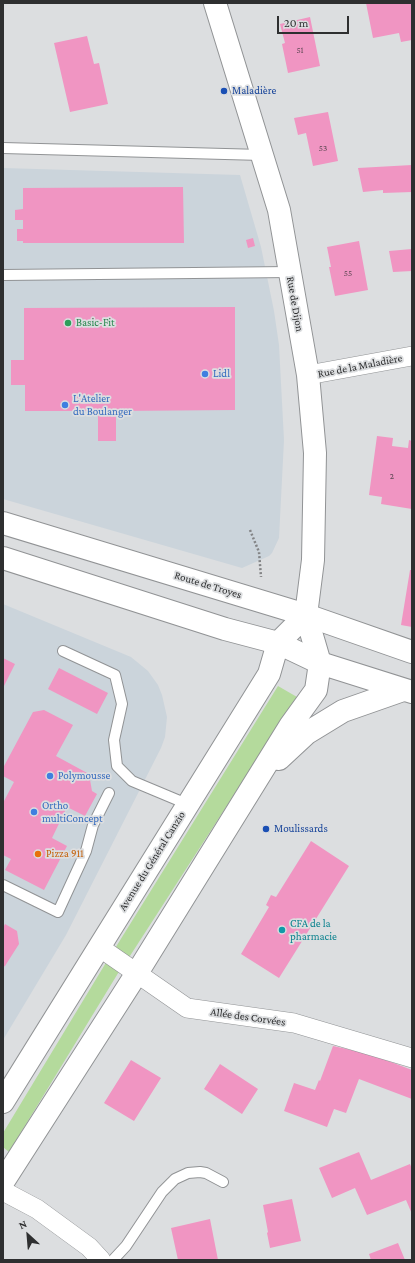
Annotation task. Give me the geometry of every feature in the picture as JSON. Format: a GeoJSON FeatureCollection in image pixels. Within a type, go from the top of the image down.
{"type":"FeatureCollection","features":[{"type":"Feature","properties":{"kind":"street","name":"Rue de Dijon"},"geometry":{"type":"LineString","coordinates":[[216,3],[279,210],[308,375],[315,453],[313,560],[305,621]]}},
{"type":"Feature","properties":{"kind":"street","name":"Rue de la Maladière"},"geometry":{"type":"LineString","coordinates":[[308,375],[412,356]]}},
{"type":"Feature","properties":{"kind":"street","name":"Route de Troyes"},"geometry":{"type":"LineString","coordinates":[[3,523],[305,621],[412,652]]}},
{"type":"Feature","properties":{"kind":"street"},"geometry":{"type":"LineString","coordinates":[[3,558],[224,629],[278,643],[320,663],[408,691]]}},
{"type":"Feature","properties":{"kind":"street","name":"Avenue du Général Canzio"},"geometry":{"type":"LineString","coordinates":[[5,1094],[99,947],[269,674],[278,643],[305,621]]}},
{"type":"Feature","properties":{"kind":"street"},"geometry":{"type":"LineString","coordinates":[[3,1182],[137,973],[258,780],[290,726],[316,690],[320,663],[305,621]]}},
{"type":"Feature","properties":{"kind":"street"},"geometry":{"type":"LineString","coordinates":[[258,780],[307,733],[343,711],[408,691]]}},
{"type":"Feature","properties":{"kind":"street","name":"Allée des Corvées"},"geometry":{"type":"LineString","coordinates":[[99,947],[187,1008],[294,1023],[412,1058]]}},
{"type":"Feature","properties":{"kind":"street"},"geometry":{"type":"LineString","coordinates":[[3,1191],[37,1209],[89,1247],[101,1260]]}},
{"type":"Feature","properties":{"kind":"lane"},"geometry":{"type":"LineString","coordinates":[[3,148],[262,155]]}},
{"type":"Feature","properties":{"kind":"lane"},"geometry":{"type":"LineString","coordinates":[[3,275],[290,272]]}},
{"type":"Feature","properties":{"kind":"lane"},"geometry":{"type":"LineString","coordinates":[[63,651],[115,675],[122,704],[114,740],[117,766],[132,781],[187,804]]}},
{"type":"Feature","properties":{"kind":"lane"},"geometry":{"type":"LineString","coordinates":[[3,884],[58,912],[86,851],[93,825],[109,793]]}},
{"type":"Feature","properties":{"kind":"lane"},"geometry":{"type":"LineString","coordinates":[[113,1260],[126,1246],[162,1192],[175,1179],[188,1173],[200,1172],[206,1173],[223,1182]]}},
{"type":"Feature","properties":{"kind":"path"},"geometry":{"type":"LineString","coordinates":[[250,530],[259,558],[261,576],[256,582]]}},
{"type":"Feature","properties":{"kind":"shaded area"},"geometry":{"type":"Polygon","coordinates":[[[3,168],[240,175],[261,247],[274,311],[279,345],[284,440],[279,538],[269,556],[242,568],[3,499],[3,168]]]}},
{"type":"Feature","properties":{"kind":"shaded area"},"geometry":{"type":"Polygon","coordinates":[[[3,604],[131,657],[148,671],[158,685],[167,717],[165,737],[161,748],[66,935],[3,1040],[3,604]]]}},
{"type":"Feature","properties":{"kind":"green space"},"geometry":{"type":"Polygon","coordinates":[[[278,686],[297,697],[128,959],[114,950],[278,686]]]}},
{"type":"Feature","properties":{"kind":"green space"},"geometry":{"type":"Polygon","coordinates":[[[107,961],[120,970],[9,1152],[3,1147],[3,1133],[107,961]]]}},
{"type":"Feature","properties":{"kind":"building"},"geometry":{"type":"Polygon","coordinates":[[[366,3],[412,3],[412,40],[401,42],[399,33],[373,38],[366,3]]]}},
{"type":"Feature","properties":{"kind":"building"},"geometry":{"type":"Polygon","coordinates":[[[310,17],[320,66],[288,73],[282,44],[285,43],[280,24],[310,17]]]}},
{"type":"Feature","properties":{"kind":"building"},"geometry":{"type":"Polygon","coordinates":[[[87,36],[94,64],[99,63],[108,104],[70,112],[54,43],[87,36]]]}},
{"type":"Feature","properties":{"kind":"building"},"geometry":{"type":"Polygon","coordinates":[[[328,112],[338,161],[313,166],[306,133],[298,135],[294,118],[328,112]]]}},
{"type":"Feature","properties":{"kind":"building"},"geometry":{"type":"Polygon","coordinates":[[[412,165],[412,192],[383,193],[383,190],[363,192],[358,168],[412,165]]]}},
{"type":"Feature","properties":{"kind":"building"},"geometry":{"type":"Polygon","coordinates":[[[183,187],[184,243],[23,243],[23,241],[17,241],[17,229],[23,229],[23,220],[15,220],[15,210],[23,209],[23,188],[183,187]]]}},
{"type":"Feature","properties":{"kind":"building"},"geometry":{"type":"Polygon","coordinates":[[[253,238],[255,246],[248,248],[246,240],[253,238]]]}},
{"type":"Feature","properties":{"kind":"building"},"geometry":{"type":"Polygon","coordinates":[[[359,241],[368,290],[335,296],[329,267],[331,267],[327,247],[359,241]]]}},
{"type":"Feature","properties":{"kind":"building"},"geometry":{"type":"Polygon","coordinates":[[[412,249],[412,271],[393,272],[389,251],[412,249]]]}},
{"type":"Feature","properties":{"kind":"building"},"geometry":{"type":"Polygon","coordinates":[[[235,307],[235,410],[116,411],[116,441],[98,441],[98,411],[25,411],[25,385],[11,385],[11,360],[24,360],[24,308],[235,307]]]}},
{"type":"Feature","properties":{"kind":"building"},"geometry":{"type":"Polygon","coordinates":[[[377,436],[393,438],[392,446],[408,448],[409,440],[412,441],[412,509],[381,504],[382,497],[369,495],[377,436]]]}},
{"type":"Feature","properties":{"kind":"building"},"geometry":{"type":"Polygon","coordinates":[[[410,570],[412,570],[412,627],[401,625],[410,570]]]}},
{"type":"Feature","properties":{"kind":"building"},"geometry":{"type":"Polygon","coordinates":[[[3,658],[15,664],[3,688],[3,658]]]}},
{"type":"Feature","properties":{"kind":"building"},"geometry":{"type":"Polygon","coordinates":[[[59,668],[108,693],[97,714],[48,689],[59,668]]]}},
{"type":"Feature","properties":{"kind":"building"},"geometry":{"type":"Polygon","coordinates":[[[44,710],[73,725],[56,756],[89,774],[92,791],[97,794],[85,816],[67,807],[52,838],[67,846],[44,890],[5,870],[11,859],[3,855],[3,803],[14,782],[3,776],[3,768],[33,712],[44,710]]]}},
{"type":"Feature","properties":{"kind":"building","name":"CFA de la pharmacie"},"geometry":{"type":"Polygon","coordinates":[[[311,841],[349,866],[279,978],[241,954],[269,907],[266,905],[271,895],[276,897],[311,841]]]}},
{"type":"Feature","properties":{"kind":"building"},"geometry":{"type":"Polygon","coordinates":[[[5,924],[17,931],[19,944],[3,967],[3,925],[4,926],[5,924]]]}},
{"type":"Feature","properties":{"kind":"building"},"geometry":{"type":"Polygon","coordinates":[[[333,1046],[370,1054],[412,1070],[412,1099],[359,1079],[346,1113],[334,1109],[327,1127],[284,1111],[294,1083],[315,1090],[319,1080],[320,1081],[333,1046]]]}},
{"type":"Feature","properties":{"kind":"building"},"geometry":{"type":"Polygon","coordinates":[[[131,1060],[161,1078],[134,1121],[104,1103],[131,1060]]]}},
{"type":"Feature","properties":{"kind":"building"},"geometry":{"type":"Polygon","coordinates":[[[220,1064],[258,1089],[242,1114],[204,1089],[220,1064]]]}},
{"type":"Feature","properties":{"kind":"building"},"geometry":{"type":"Polygon","coordinates":[[[359,1152],[371,1180],[410,1164],[412,1169],[412,1214],[406,1200],[367,1215],[355,1188],[332,1198],[319,1168],[359,1152]]]}},
{"type":"Feature","properties":{"kind":"building"},"geometry":{"type":"Polygon","coordinates":[[[292,1199],[301,1241],[270,1248],[263,1205],[292,1199]]]}},
{"type":"Feature","properties":{"kind":"building"},"geometry":{"type":"Polygon","coordinates":[[[210,1219],[218,1260],[178,1260],[171,1228],[210,1219]]]}},
{"type":"Feature","properties":{"kind":"building"},"geometry":{"type":"Polygon","coordinates":[[[398,1243],[405,1260],[371,1260],[369,1254],[398,1243]]]}},
{"type":"Feature","properties":{"kind":"place","name":"Maladière"},"geometry":{"type":"Point","coordinates":[224,91]}},
{"type":"Feature","properties":{"kind":"place","name":"Basic-Fit"},"geometry":{"type":"Point","coordinates":[68,323]}},
{"type":"Feature","properties":{"kind":"place","name":"Lidl"},"geometry":{"type":"Point","coordinates":[205,374]}},
{"type":"Feature","properties":{"kind":"place","name":"L'Atelier du Boulanger"},"geometry":{"type":"Point","coordinates":[65,405]}},
{"type":"Feature","properties":{"kind":"place","name":"Polymousse"},"geometry":{"type":"Point","coordinates":[50,776]}},
{"type":"Feature","properties":{"kind":"place","name":"Ortho multiConcept"},"geometry":{"type":"Point","coordinates":[34,812]}},
{"type":"Feature","properties":{"kind":"place","name":"Moulissards"},"geometry":{"type":"Point","coordinates":[266,829]}},
{"type":"Feature","properties":{"kind":"place","name":"Pizza 911"},"geometry":{"type":"Point","coordinates":[38,854]}},
{"type":"Feature","properties":{"kind":"place","name":"CFA de la pharmacie"},"geometry":{"type":"Point","coordinates":[282,930]}}]}
